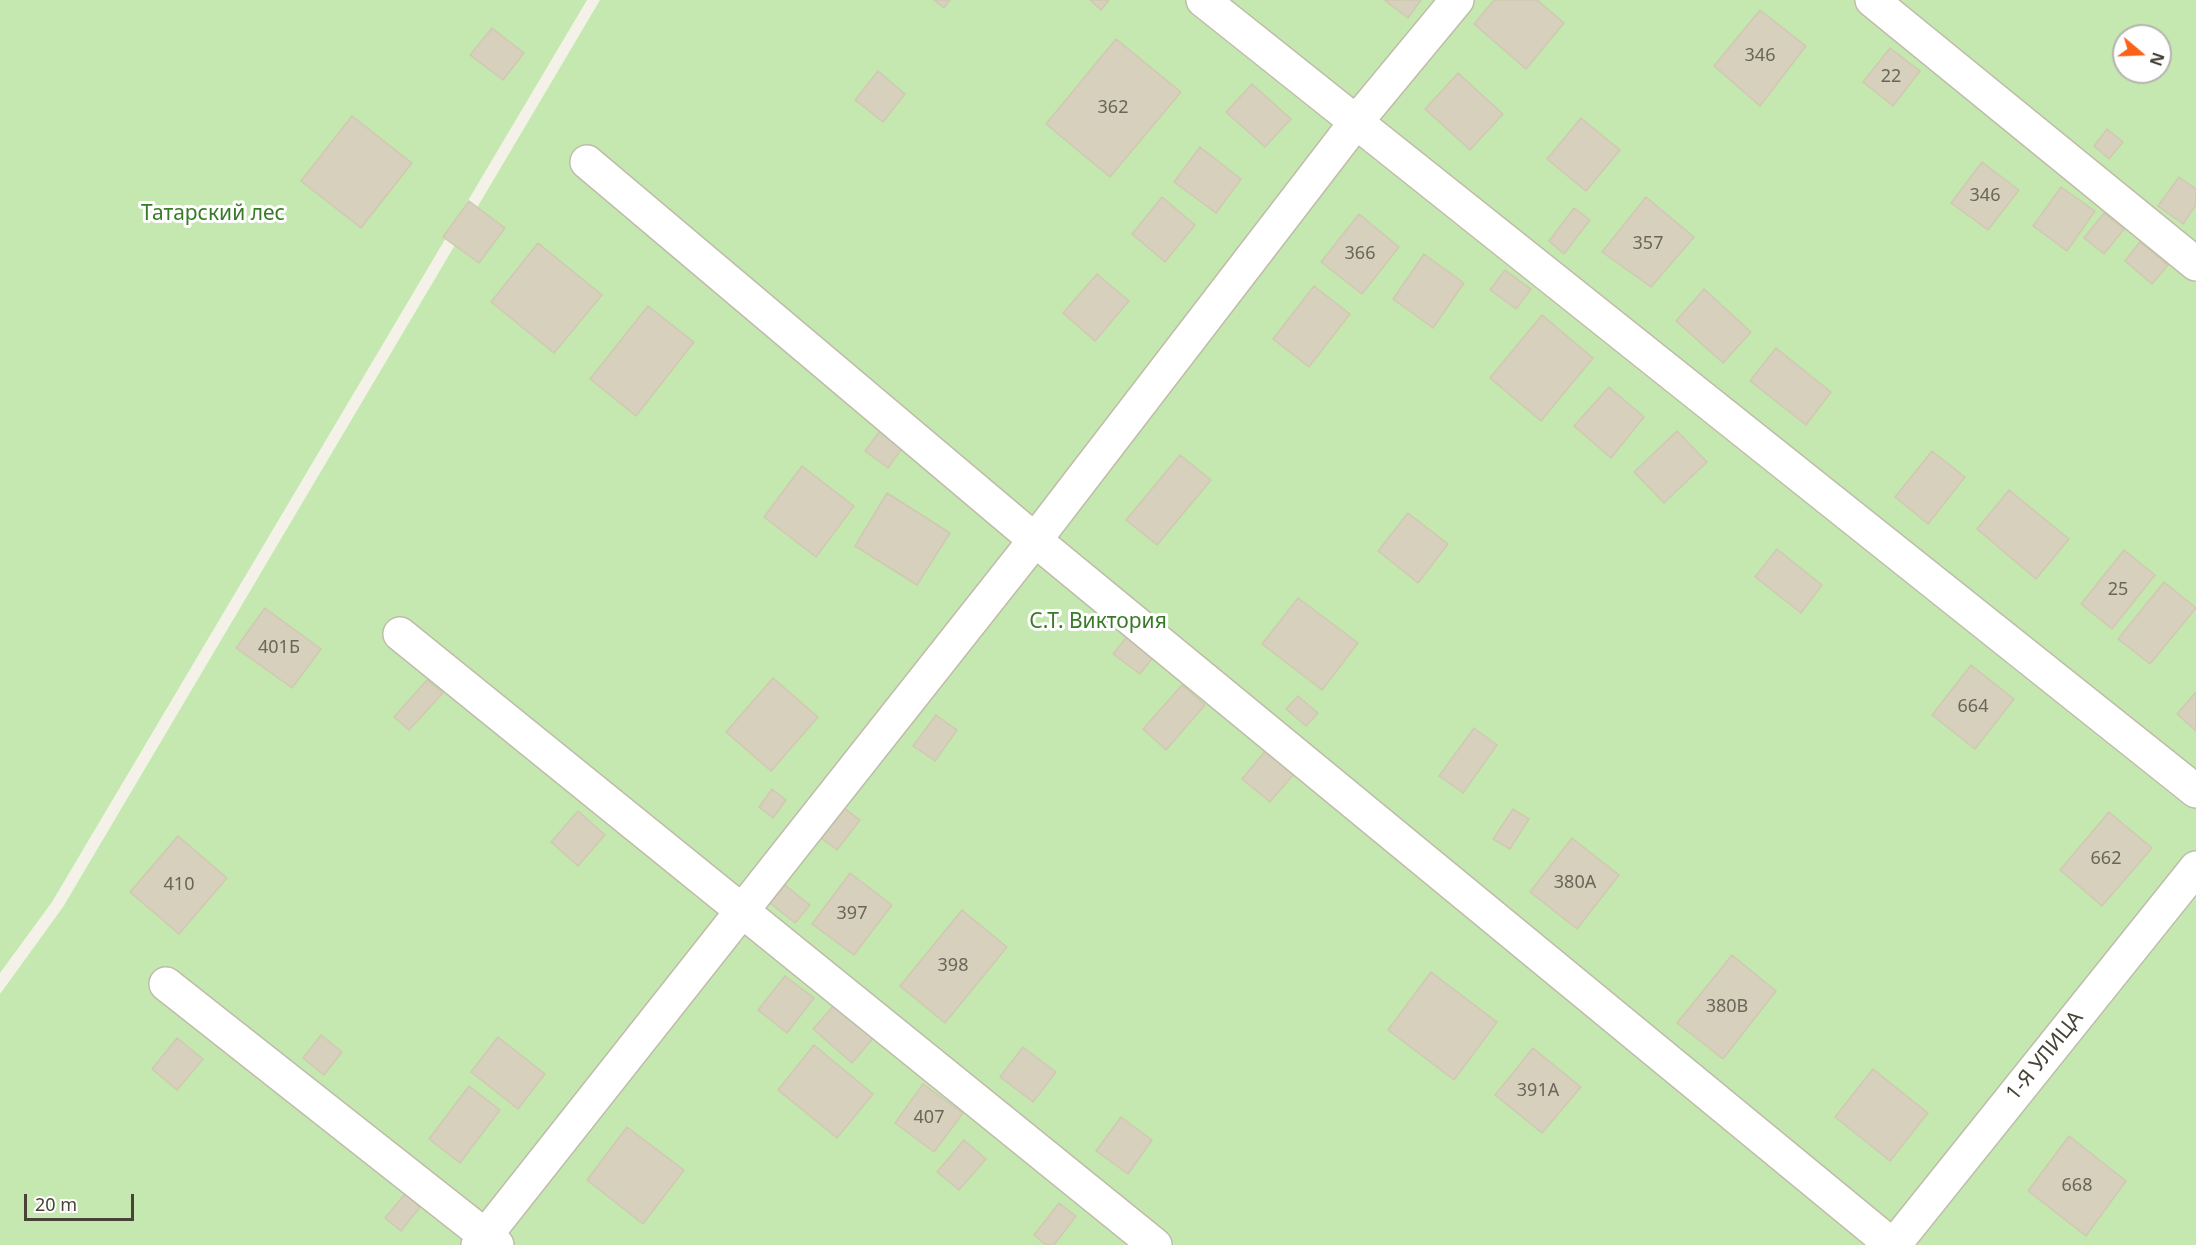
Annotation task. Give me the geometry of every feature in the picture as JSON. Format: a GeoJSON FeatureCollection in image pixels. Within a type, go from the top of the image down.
{"type":"FeatureCollection","features":[{"type":"Feature","properties":{"kind":"street"},"geometry":{"type":"LineString","coordinates":[[1203,0],[2196,791]]}},
{"type":"Feature","properties":{"kind":"street"},"geometry":{"type":"LineString","coordinates":[[166,984],[487,1242],[741,912],[1035,540],[1356,122],[1457,0]]}},
{"type":"Feature","properties":{"kind":"street"},"geometry":{"type":"LineString","coordinates":[[1872,0],[2196,264]]}},
{"type":"Feature","properties":{"kind":"street"},"geometry":{"type":"LineString","coordinates":[[587,162],[1035,540],[1893,1245]]}},
{"type":"Feature","properties":{"kind":"street"},"geometry":{"type":"LineString","coordinates":[[400,634],[1155,1245]]}},
{"type":"Feature","properties":{"kind":"street","name":"1-Я УЛИЦА"},"geometry":{"type":"LineString","coordinates":[[1893,1245],[2196,868]]}},
{"type":"Feature","properties":{"kind":"green space","name":"Татарский лес"},"geometry":{"type":"Polygon","coordinates":[[[0,0],[587,0],[52,902],[0,973],[0,0]]]}},
{"type":"Feature","properties":{"kind":"green space","name":"С.Т. Виктория"},"geometry":{"type":"Polygon","coordinates":[[[600,0],[2196,0],[2196,1245],[0,1245],[0,994],[63,907],[600,0]]]}},
{"type":"Feature","properties":{"kind":"building"},"geometry":{"type":"Polygon","coordinates":[[[934,0],[950,0],[944,8],[934,0]]]}},
{"type":"Feature","properties":{"kind":"building"},"geometry":{"type":"Polygon","coordinates":[[[1090,0],[1109,0],[1101,10],[1090,0]]]}},
{"type":"Feature","properties":{"kind":"building"},"geometry":{"type":"Polygon","coordinates":[[[1384,0],[1421,0],[1408,18],[1384,0]]]}},
{"type":"Feature","properties":{"kind":"building"},"geometry":{"type":"Polygon","coordinates":[[[1494,0],[1537,0],[1564,23],[1526,69],[1474,24],[1494,0]]]}},
{"type":"Feature","properties":{"kind":"building"},"geometry":{"type":"Polygon","coordinates":[[[1760,10],[1806,46],[1760,106],[1714,66],[1760,10]]]}},
{"type":"Feature","properties":{"kind":"building"},"geometry":{"type":"Polygon","coordinates":[[[492,28],[524,53],[503,80],[470,55],[492,28]]]}},
{"type":"Feature","properties":{"kind":"building"},"geometry":{"type":"Polygon","coordinates":[[[1116,39],[1181,92],[1110,177],[1046,124],[1116,39]]]}},
{"type":"Feature","properties":{"kind":"building"},"geometry":{"type":"Polygon","coordinates":[[[1890,48],[1920,71],[1893,106],[1863,82],[1890,48]]]}},
{"type":"Feature","properties":{"kind":"building"},"geometry":{"type":"Polygon","coordinates":[[[878,71],[905,94],[883,122],[855,100],[878,71]]]}},
{"type":"Feature","properties":{"kind":"building"},"geometry":{"type":"Polygon","coordinates":[[[1458,73],[1503,114],[1470,150],[1425,109],[1458,73]]]}},
{"type":"Feature","properties":{"kind":"building"},"geometry":{"type":"Polygon","coordinates":[[[1252,84],[1291,119],[1265,147],[1226,112],[1252,84]]]}},
{"type":"Feature","properties":{"kind":"building"},"geometry":{"type":"Polygon","coordinates":[[[352,116],[412,163],[361,228],[301,181],[352,116]]]}},
{"type":"Feature","properties":{"kind":"building"},"geometry":{"type":"Polygon","coordinates":[[[1581,118],[1620,150],[1586,191],[1547,159],[1581,118]]]}},
{"type":"Feature","properties":{"kind":"building"},"geometry":{"type":"Polygon","coordinates":[[[2107,129],[2123,142],[2109,159],[2094,146],[2107,129]]]}},
{"type":"Feature","properties":{"kind":"building"},"geometry":{"type":"Polygon","coordinates":[[[1200,147],[1241,179],[1216,213],[1174,182],[1200,147]]]}},
{"type":"Feature","properties":{"kind":"building"},"geometry":{"type":"Polygon","coordinates":[[[1982,162],[2019,190],[1988,230],[1951,203],[1982,162]]]}},
{"type":"Feature","properties":{"kind":"building"},"geometry":{"type":"Polygon","coordinates":[[[2179,177],[2196,189],[2196,205],[2183,224],[2158,206],[2179,177]]]}},
{"type":"Feature","properties":{"kind":"building"},"geometry":{"type":"Polygon","coordinates":[[[2061,187],[2095,211],[2067,251],[2033,226],[2061,187]]]}},
{"type":"Feature","properties":{"kind":"building"},"geometry":{"type":"Polygon","coordinates":[[[1162,197],[1195,225],[1165,262],[1132,234],[1162,197]]]}},
{"type":"Feature","properties":{"kind":"building"},"geometry":{"type":"Polygon","coordinates":[[[1646,197],[1694,237],[1651,287],[1602,252],[1646,197]]]}},
{"type":"Feature","properties":{"kind":"building"},"geometry":{"type":"Polygon","coordinates":[[[469,201],[505,228],[479,263],[443,237],[469,201]]]}},
{"type":"Feature","properties":{"kind":"building"},"geometry":{"type":"Polygon","coordinates":[[[1574,208],[1590,220],[1564,254],[1549,241],[1574,208]]]}},
{"type":"Feature","properties":{"kind":"building"},"geometry":{"type":"Polygon","coordinates":[[[2104,213],[2124,229],[2104,254],[2084,238],[2104,213]]]}},
{"type":"Feature","properties":{"kind":"building"},"geometry":{"type":"Polygon","coordinates":[[[1359,214],[1399,247],[1362,294],[1321,262],[1359,214]]]}},
{"type":"Feature","properties":{"kind":"building"},"geometry":{"type":"Polygon","coordinates":[[[2140,242],[2168,265],[2152,284],[2125,261],[2140,242]]]}},
{"type":"Feature","properties":{"kind":"building"},"geometry":{"type":"Polygon","coordinates":[[[538,243],[602,295],[554,353],[491,302],[538,243]]]}},
{"type":"Feature","properties":{"kind":"building"},"geometry":{"type":"Polygon","coordinates":[[[1424,254],[1464,283],[1433,328],[1393,299],[1424,254]]]}},
{"type":"Feature","properties":{"kind":"building"},"geometry":{"type":"Polygon","coordinates":[[[1505,270],[1531,289],[1516,309],[1490,290],[1505,270]]]}},
{"type":"Feature","properties":{"kind":"building"},"geometry":{"type":"Polygon","coordinates":[[[1097,274],[1129,301],[1095,341],[1063,313],[1097,274]]]}},
{"type":"Feature","properties":{"kind":"building"},"geometry":{"type":"Polygon","coordinates":[[[1314,286],[1350,314],[1309,367],[1273,339],[1314,286]]]}},
{"type":"Feature","properties":{"kind":"building"},"geometry":{"type":"Polygon","coordinates":[[[1704,289],[1751,332],[1723,363],[1676,321],[1704,289]]]}},
{"type":"Feature","properties":{"kind":"building"},"geometry":{"type":"Polygon","coordinates":[[[648,306],[694,342],[636,416],[590,379],[648,306]]]}},
{"type":"Feature","properties":{"kind":"building"},"geometry":{"type":"Polygon","coordinates":[[[1542,315],[1593,358],[1541,421],[1490,378],[1542,315]]]}},
{"type":"Feature","properties":{"kind":"building"},"geometry":{"type":"Polygon","coordinates":[[[1776,348],[1831,392],[1806,425],[1750,381],[1776,348]]]}},
{"type":"Feature","properties":{"kind":"building"},"geometry":{"type":"Polygon","coordinates":[[[1609,387],[1644,417],[1611,458],[1574,426],[1609,387]]]}},
{"type":"Feature","properties":{"kind":"building"},"geometry":{"type":"Polygon","coordinates":[[[880,431],[902,448],[888,468],[865,451],[880,431]]]}},
{"type":"Feature","properties":{"kind":"building"},"geometry":{"type":"Polygon","coordinates":[[[1677,431],[1707,462],[1664,503],[1634,472],[1677,431]]]}},
{"type":"Feature","properties":{"kind":"building"},"geometry":{"type":"Polygon","coordinates":[[[1932,451],[1965,477],[1928,524],[1895,497],[1932,451]]]}},
{"type":"Feature","properties":{"kind":"building"},"geometry":{"type":"Polygon","coordinates":[[[1180,455],[1211,480],[1157,545],[1126,520],[1180,455]]]}},
{"type":"Feature","properties":{"kind":"building"},"geometry":{"type":"Polygon","coordinates":[[[802,466],[854,506],[816,557],[764,517],[802,466]]]}},
{"type":"Feature","properties":{"kind":"building"},"geometry":{"type":"Polygon","coordinates":[[[2009,490],[2069,539],[2036,579],[1977,529],[2009,490]]]}},
{"type":"Feature","properties":{"kind":"building"},"geometry":{"type":"Polygon","coordinates":[[[887,493],[950,533],[917,585],[855,546],[887,493]]]}},
{"type":"Feature","properties":{"kind":"building"},"geometry":{"type":"Polygon","coordinates":[[[1408,513],[1448,544],[1418,583],[1378,551],[1408,513]]]}},
{"type":"Feature","properties":{"kind":"building"},"geometry":{"type":"Polygon","coordinates":[[[1777,549],[1822,585],[1801,613],[1755,577],[1777,549]]]}},
{"type":"Feature","properties":{"kind":"building"},"geometry":{"type":"Polygon","coordinates":[[[2124,550],[2155,575],[2112,629],[2081,604],[2124,550]]]}},
{"type":"Feature","properties":{"kind":"building"},"geometry":{"type":"Polygon","coordinates":[[[2164,582],[2196,608],[2150,664],[2118,639],[2164,582]]]}},
{"type":"Feature","properties":{"kind":"building"},"geometry":{"type":"Polygon","coordinates":[[[1298,598],[1358,643],[1322,690],[1262,644],[1298,598]]]}},
{"type":"Feature","properties":{"kind":"building"},"geometry":{"type":"Polygon","coordinates":[[[265,608],[321,649],[292,688],[236,648],[265,608]]]}},
{"type":"Feature","properties":{"kind":"building"},"geometry":{"type":"Polygon","coordinates":[[[1129,634],[1155,655],[1140,674],[1113,654],[1129,634]]]}},
{"type":"Feature","properties":{"kind":"building"},"geometry":{"type":"Polygon","coordinates":[[[1971,665],[2014,699],[1975,749],[1932,715],[1971,665]]]}},
{"type":"Feature","properties":{"kind":"building"},"geometry":{"type":"Polygon","coordinates":[[[773,678],[818,717],[771,771],[726,732],[773,678]]]}},
{"type":"Feature","properties":{"kind":"building"},"geometry":{"type":"Polygon","coordinates":[[[427,680],[443,693],[409,730],[394,717],[427,680]]]}},
{"type":"Feature","properties":{"kind":"building"},"geometry":{"type":"Polygon","coordinates":[[[1182,685],[1205,705],[1166,750],[1143,729],[1182,685]]]}},
{"type":"Feature","properties":{"kind":"building"},"geometry":{"type":"Polygon","coordinates":[[[2196,692],[2196,731],[2177,714],[2196,692]]]}},
{"type":"Feature","properties":{"kind":"building"},"geometry":{"type":"Polygon","coordinates":[[[1298,696],[1318,713],[1306,726],[1286,709],[1298,696]]]}},
{"type":"Feature","properties":{"kind":"building"},"geometry":{"type":"Polygon","coordinates":[[[936,715],[957,730],[935,761],[913,746],[936,715]]]}},
{"type":"Feature","properties":{"kind":"building"},"geometry":{"type":"Polygon","coordinates":[[[1474,728],[1497,745],[1463,793],[1439,776],[1474,728]]]}},
{"type":"Feature","properties":{"kind":"building"},"geometry":{"type":"Polygon","coordinates":[[[1266,750],[1294,774],[1270,802],[1242,779],[1266,750]]]}},
{"type":"Feature","properties":{"kind":"building"},"geometry":{"type":"Polygon","coordinates":[[[772,789],[786,800],[773,818],[759,807],[772,789]]]}},
{"type":"Feature","properties":{"kind":"building"},"geometry":{"type":"Polygon","coordinates":[[[844,808],[860,820],[837,850],[821,838],[844,808]]]}},
{"type":"Feature","properties":{"kind":"building"},"geometry":{"type":"Polygon","coordinates":[[[1513,809],[1529,819],[1510,849],[1493,839],[1513,809]]]}},
{"type":"Feature","properties":{"kind":"building"},"geometry":{"type":"Polygon","coordinates":[[[578,811],[605,835],[578,866],[551,842],[578,811]]]}},
{"type":"Feature","properties":{"kind":"building"},"geometry":{"type":"Polygon","coordinates":[[[2109,812],[2152,848],[2102,906],[2060,870],[2109,812]]]}},
{"type":"Feature","properties":{"kind":"building"},"geometry":{"type":"Polygon","coordinates":[[[178,836],[227,878],[179,934],[130,892],[178,836]]]}},
{"type":"Feature","properties":{"kind":"building"},"geometry":{"type":"Polygon","coordinates":[[[1572,838],[1619,875],[1577,929],[1530,892],[1572,838]]]}},
{"type":"Feature","properties":{"kind":"building"},"geometry":{"type":"Polygon","coordinates":[[[850,873],[892,905],[854,955],[812,924],[850,873]]]}},
{"type":"Feature","properties":{"kind":"building"},"geometry":{"type":"Polygon","coordinates":[[[785,885],[810,905],[795,923],[770,903],[785,885]]]}},
{"type":"Feature","properties":{"kind":"building"},"geometry":{"type":"Polygon","coordinates":[[[962,910],[1007,947],[945,1023],[900,986],[962,910]]]}},
{"type":"Feature","properties":{"kind":"building"},"geometry":{"type":"Polygon","coordinates":[[[1732,955],[1776,991],[1723,1059],[1677,1023],[1732,955]]]}},
{"type":"Feature","properties":{"kind":"building"},"geometry":{"type":"Polygon","coordinates":[[[1431,972],[1497,1022],[1454,1080],[1388,1030],[1431,972]]]}},
{"type":"Feature","properties":{"kind":"building"},"geometry":{"type":"Polygon","coordinates":[[[785,976],[814,998],[787,1033],[758,1010],[785,976]]]}},
{"type":"Feature","properties":{"kind":"building"},"geometry":{"type":"Polygon","coordinates":[[[837,1002],[875,1036],[852,1063],[813,1029],[837,1002]]]}},
{"type":"Feature","properties":{"kind":"building"},"geometry":{"type":"Polygon","coordinates":[[[321,1035],[342,1052],[324,1075],[303,1058],[321,1035]]]}},
{"type":"Feature","properties":{"kind":"building"},"geometry":{"type":"Polygon","coordinates":[[[498,1037],[545,1074],[518,1109],[471,1072],[498,1037]]]}},
{"type":"Feature","properties":{"kind":"building"},"geometry":{"type":"Polygon","coordinates":[[[177,1038],[203,1059],[177,1090],[152,1069],[177,1038]]]}},
{"type":"Feature","properties":{"kind":"building"},"geometry":{"type":"Polygon","coordinates":[[[814,1045],[873,1094],[837,1138],[778,1090],[814,1045]]]}},
{"type":"Feature","properties":{"kind":"building"},"geometry":{"type":"Polygon","coordinates":[[[1023,1047],[1056,1072],[1033,1102],[1000,1077],[1023,1047]]]}},
{"type":"Feature","properties":{"kind":"building"},"geometry":{"type":"Polygon","coordinates":[[[1533,1048],[1581,1087],[1542,1133],[1495,1095],[1533,1048]]]}},
{"type":"Feature","properties":{"kind":"building"},"geometry":{"type":"Polygon","coordinates":[[[1873,1069],[1928,1113],[1890,1161],[1835,1117],[1873,1069]]]}},
{"type":"Feature","properties":{"kind":"building"},"geometry":{"type":"Polygon","coordinates":[[[923,1084],[963,1113],[934,1152],[895,1123],[923,1084]]]}},
{"type":"Feature","properties":{"kind":"building"},"geometry":{"type":"Polygon","coordinates":[[[469,1086],[500,1110],[460,1163],[429,1139],[469,1086]]]}},
{"type":"Feature","properties":{"kind":"building"},"geometry":{"type":"Polygon","coordinates":[[[1121,1117],[1152,1140],[1128,1174],[1096,1151],[1121,1117]]]}},
{"type":"Feature","properties":{"kind":"building"},"geometry":{"type":"Polygon","coordinates":[[[627,1127],[684,1170],[643,1224],[587,1180],[627,1127]]]}},
{"type":"Feature","properties":{"kind":"building"},"geometry":{"type":"Polygon","coordinates":[[[2069,1136],[2126,1181],[2086,1236],[2028,1191],[2069,1136]]]}},
{"type":"Feature","properties":{"kind":"building"},"geometry":{"type":"Polygon","coordinates":[[[964,1140],[986,1159],[959,1190],[937,1172],[964,1140]]]}},
{"type":"Feature","properties":{"kind":"building"},"geometry":{"type":"Polygon","coordinates":[[[405,1194],[420,1207],[401,1231],[385,1218],[405,1194]]]}},
{"type":"Feature","properties":{"kind":"building"},"geometry":{"type":"Polygon","coordinates":[[[1059,1203],[1076,1216],[1054,1245],[1046,1245],[1034,1235],[1059,1203]]]}}]}
